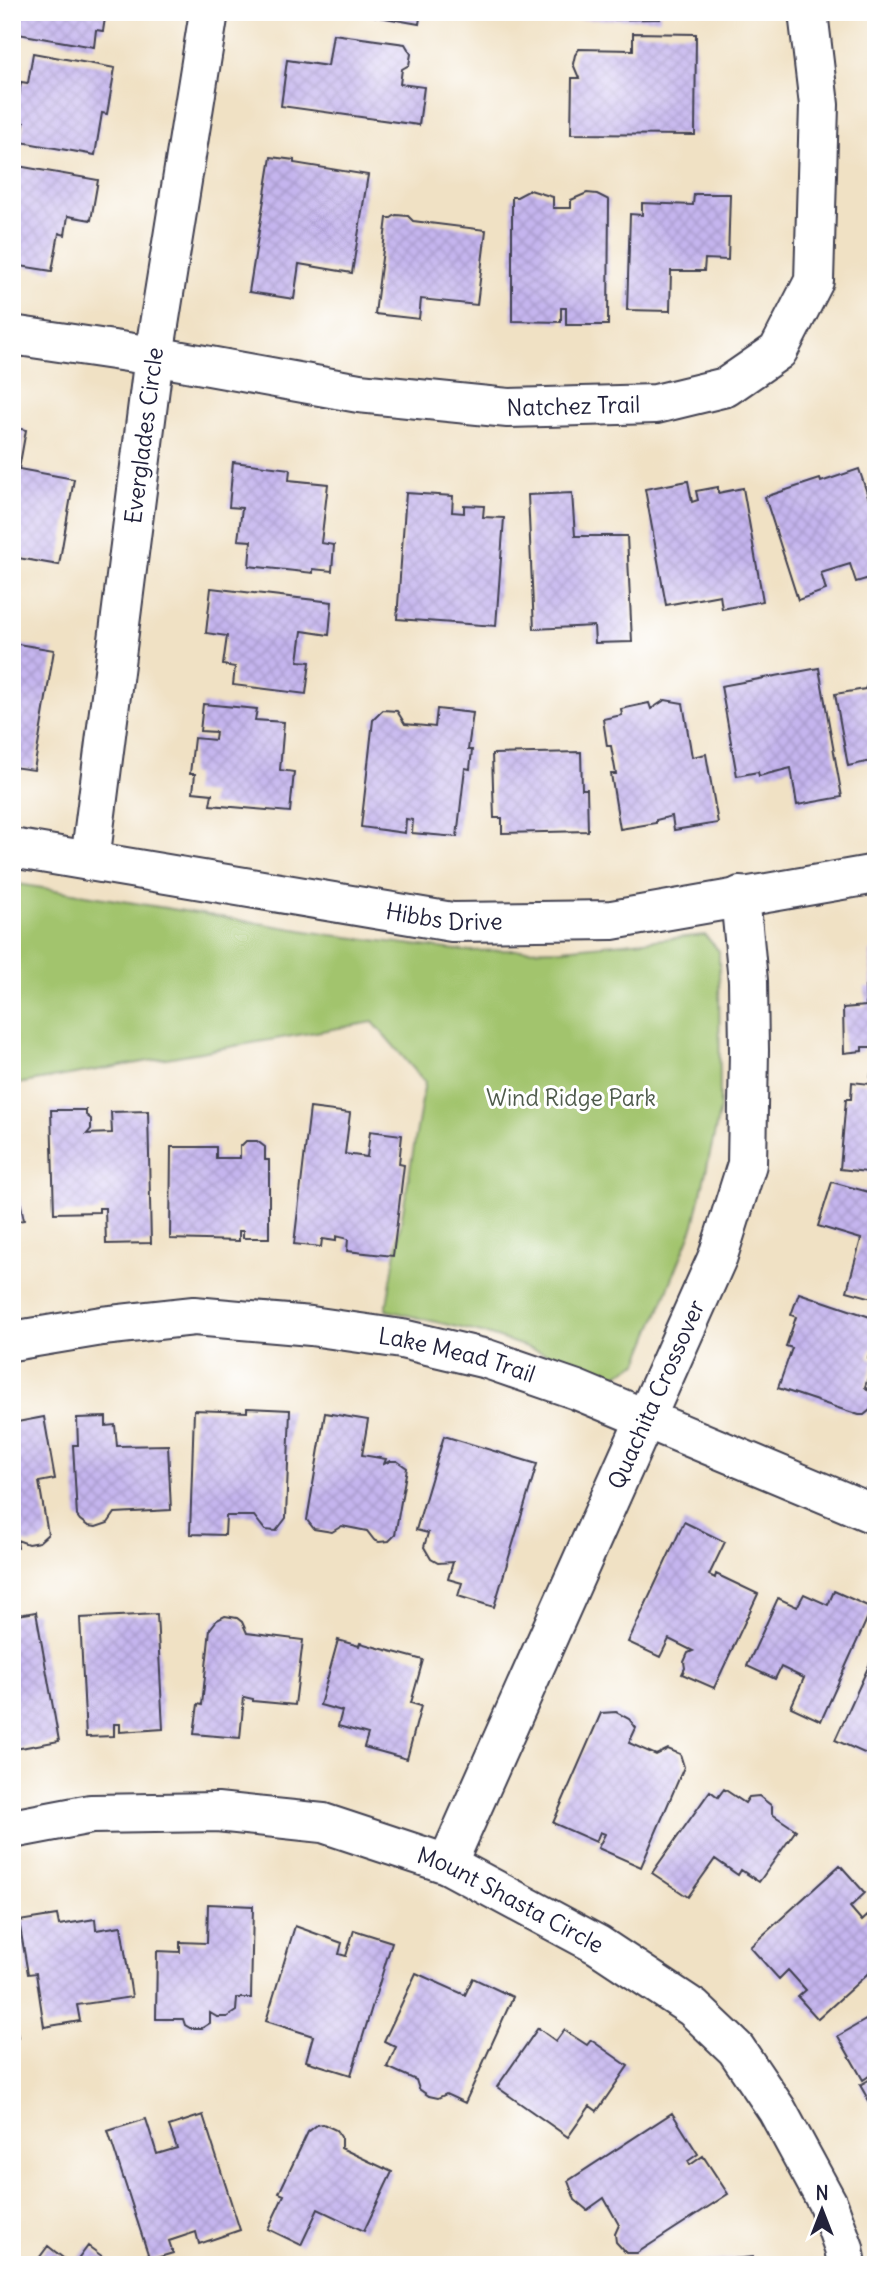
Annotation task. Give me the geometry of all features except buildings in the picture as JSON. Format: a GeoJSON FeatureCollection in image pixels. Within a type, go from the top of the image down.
{"type":"FeatureCollection","features":[{"type":"Feature","properties":{"kind":"street","name":"Everglades Circle"},"geometry":{"type":"LineString","coordinates":[[90,861],[154,356],[209,12]]}},
{"type":"Feature","properties":{"kind":"street","name":"Natchez Trail"},"geometry":{"type":"LineString","coordinates":[[12,335],[154,356],[359,393],[508,408],[656,404],[726,387],[778,351],[814,281],[819,105],[808,12]]}},
{"type":"Feature","properties":{"kind":"street","name":"Hibbs Drive"},"geometry":{"type":"LineString","coordinates":[[12,848],[452,922],[612,920],[876,874]]}},
{"type":"Feature","properties":{"kind":"street","name":"Quachita Crossover"},"geometry":{"type":"LineString","coordinates":[[447,1864],[718,1256],[747,1164],[750,1050],[748,981],[740,897]]}},
{"type":"Feature","properties":{"kind":"street","name":"Lake Mead Trail"},"geometry":{"type":"LineString","coordinates":[[12,1341],[102,1326],[194,1316],[311,1326],[402,1339],[487,1359],[577,1390],[876,1515]]}},
{"type":"Feature","properties":{"kind":"street","name":"Mount Shasta Circle"},"geometry":{"type":"LineString","coordinates":[[12,1829],[91,1814],[217,1812],[323,1823],[447,1864],[598,1945],[693,2008],[736,2049],[777,2110],[828,2204],[844,2248],[847,2265]]}},
{"type":"Feature","properties":{"kind":"green space","name":"Wind Ridge Park"},"geometry":{"type":"Polygon","coordinates":[[[12,883],[331,935],[464,951],[562,949],[705,935],[719,951],[720,1109],[694,1225],[638,1363],[614,1376],[490,1335],[386,1310],[425,1082],[373,1022],[12,1085],[12,883]]]}}]}
